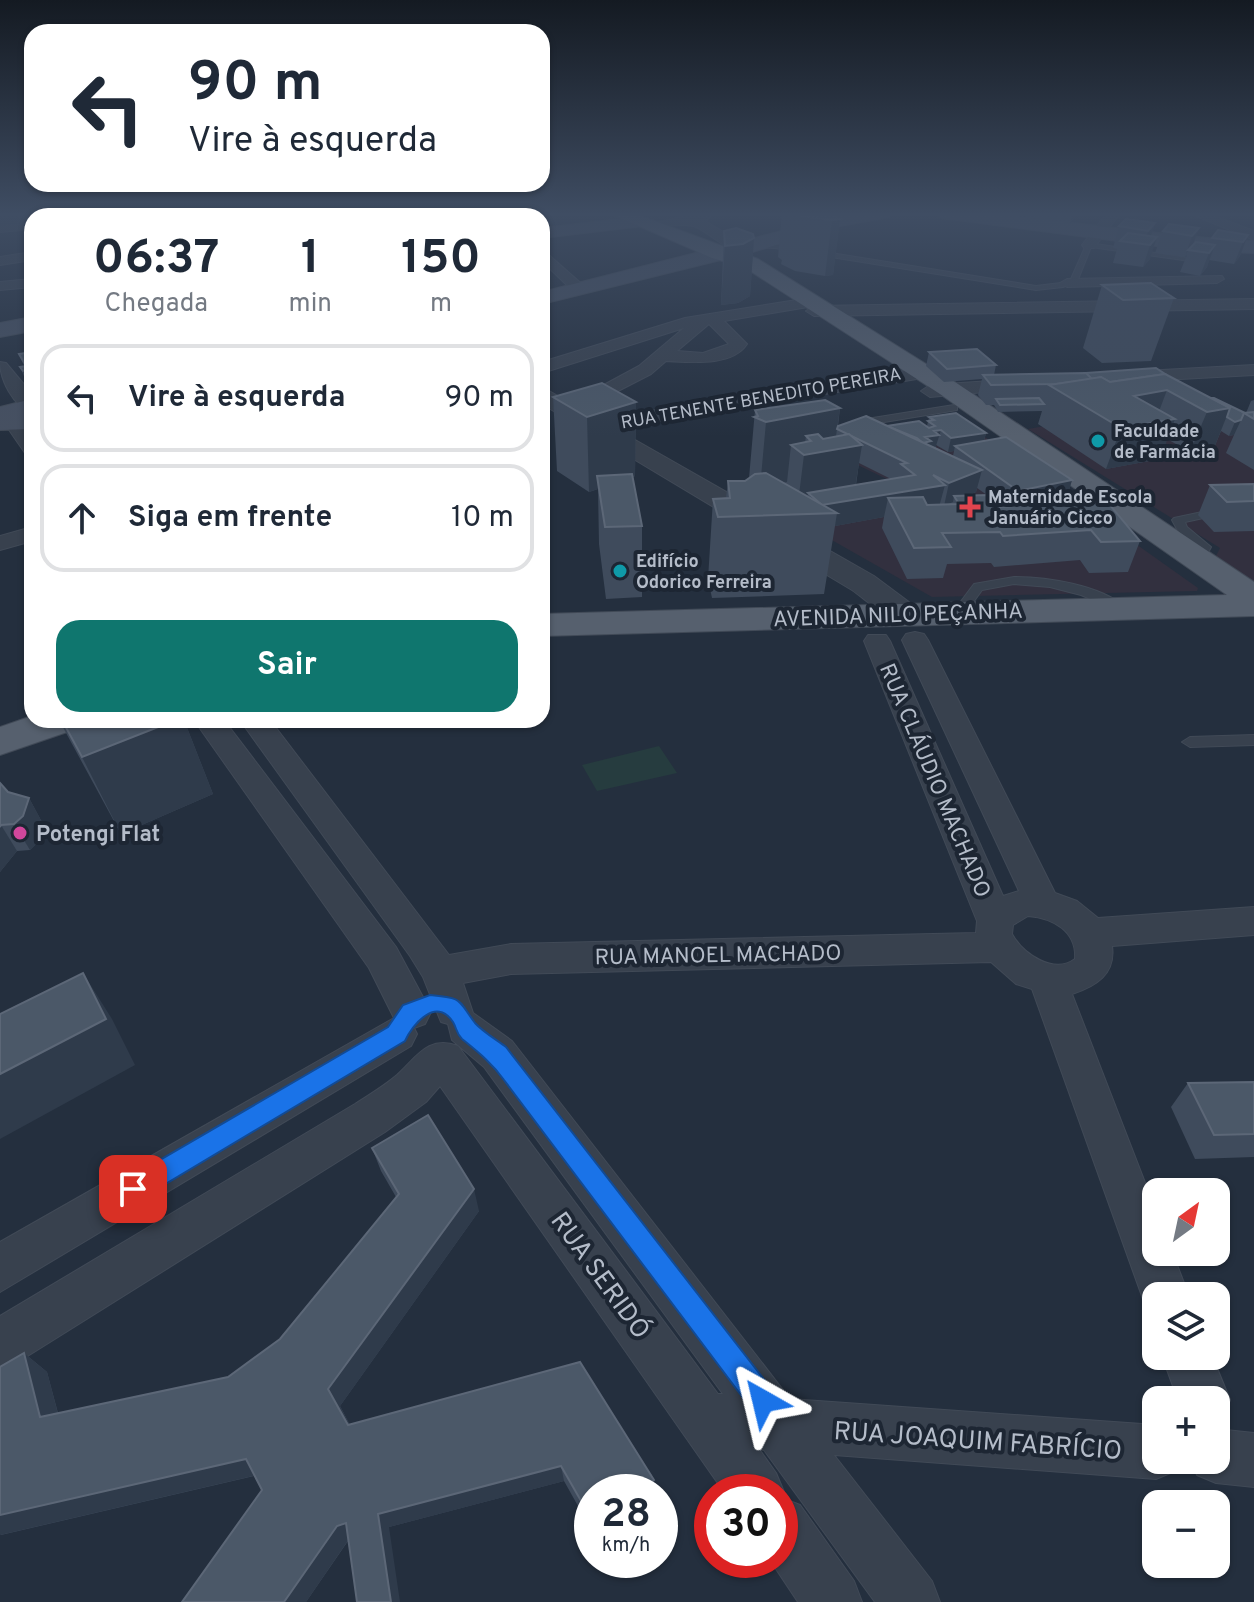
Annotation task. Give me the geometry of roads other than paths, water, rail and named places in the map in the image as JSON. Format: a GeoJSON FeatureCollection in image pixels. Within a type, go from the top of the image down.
{"type":"FeatureCollection","features":[{"type":"Feature","properties":{"kind":"main road"},"geometry":{"type":"LineString","coordinates":[[550,295],[569,288]]}},
{"type":"Feature","properties":{"kind":"main road"},"geometry":{"type":"LineString","coordinates":[[786,288],[932,387],[1199,559],[1249,613]]}},
{"type":"Feature","properties":{"kind":"main road"},"geometry":{"type":"LineString","coordinates":[[0,321],[24,316]]}},
{"type":"Feature","properties":{"kind":"main road"},"geometry":{"type":"LineString","coordinates":[[0,330],[24,326]]}},
{"type":"Feature","properties":{"kind":"main road"},"geometry":{"type":"LineString","coordinates":[[932,387],[1249,613]]}},
{"type":"Feature","properties":{"kind":"main road","name":"AVENIDA NILO PEÇANHA"},"geometry":{"type":"LineString","coordinates":[[550,649],[877,641],[959,612],[1119,607],[1249,613]]}},
{"type":"Feature","properties":{"kind":"main road","name":"AVENIDA NILO PEÇANHA"},"geometry":{"type":"LineString","coordinates":[[550,625],[734,619],[912,627],[1249,613]]}},
{"type":"Feature","properties":{"kind":"main road"},"geometry":{"type":"LineString","coordinates":[[646,646],[737,636],[745,629],[734,619]]}},
{"type":"Feature","properties":{"kind":"street"},"geometry":{"type":"LineString","coordinates":[[550,366],[708,318],[815,308],[1254,304]]}},
{"type":"Feature","properties":{"kind":"street"},"geometry":{"type":"LineString","coordinates":[[895,308],[916,320],[931,322],[1235,318]]}},
{"type":"Feature","properties":{"kind":"street"},"geometry":{"type":"LineString","coordinates":[[569,408],[645,370],[708,318]]}},
{"type":"Feature","properties":{"kind":"street"},"geometry":{"type":"LineString","coordinates":[[664,356],[704,358],[737,347],[739,344],[708,318]]}},
{"type":"Feature","properties":{"kind":"street"},"geometry":{"type":"LineString","coordinates":[[0,367],[14,415],[24,434]]}},
{"type":"Feature","properties":{"kind":"street"},"geometry":{"type":"LineString","coordinates":[[1101,379],[1254,370]]}},
{"type":"Feature","properties":{"kind":"street"},"geometry":{"type":"LineString","coordinates":[[1171,376],[1254,383]]}},
{"type":"Feature","properties":{"kind":"street","name":"RUA TENENTE BENEDITO PEREIRA"},"geometry":{"type":"LineString","coordinates":[[599,425],[932,387],[1040,383]]}},
{"type":"Feature","properties":{"kind":"street"},"geometry":{"type":"LineString","coordinates":[[550,398],[765,520],[912,627]]}},
{"type":"Feature","properties":{"kind":"street"},"geometry":{"type":"LineString","coordinates":[[0,543],[24,536]]}},
{"type":"Feature","properties":{"kind":"street","name":"RUA CLÁUDIO MACHADO"},"geometry":{"type":"LineString","coordinates":[[912,627],[1042,903]]}},
{"type":"Feature","properties":{"kind":"street","name":"RUA CLÁUDIO MACHADO"},"geometry":{"type":"LineString","coordinates":[[877,641],[997,933]]}},
{"type":"Feature","properties":{"kind":"street"},"geometry":{"type":"LineString","coordinates":[[215,728],[383,958],[404,1023],[404,1055],[418,1062],[450,1040]]}},
{"type":"Feature","properties":{"kind":"street"},"geometry":{"type":"LineString","coordinates":[[232,752],[261,728]]}},
{"type":"Feature","properties":{"kind":"street","name":"RUA SERIDÓ"},"geometry":{"type":"LineString","coordinates":[[261,728],[440,972],[450,1040],[744,1474]]}},
{"type":"Feature","properties":{"kind":"street"},"geometry":{"type":"LineString","coordinates":[[297,842],[333,825]]}},
{"type":"Feature","properties":{"kind":"street"},"geometry":{"type":"LineString","coordinates":[[1042,903],[1069,914],[1090,933],[1096,949],[1094,964],[1084,975],[1067,980],[1047,979],[1027,972],[1010,961],[997,933],[1003,909],[1016,904],[1042,903]]}},
{"type":"Feature","properties":{"kind":"street"},"geometry":{"type":"LineString","coordinates":[[1090,933],[1254,921]]}},
{"type":"Feature","properties":{"kind":"street","name":"RUA MANOEL MACHADO"},"geometry":{"type":"LineString","coordinates":[[440,972],[511,959],[997,933]]}},
{"type":"Feature","properties":{"kind":"street"},"geometry":{"type":"LineString","coordinates":[[1047,979],[1160,1282]]}},
{"type":"Feature","properties":{"kind":"street"},"geometry":{"type":"LineString","coordinates":[[0,1268],[404,1023],[430,1004],[450,1040]]}},
{"type":"Feature","properties":{"kind":"street"},"geometry":{"type":"LineString","coordinates":[[0,1344],[370,1118],[411,1089],[450,1040]]}},
{"type":"Feature","properties":{"kind":"street","name":"RUA SERIDÓ"},"geometry":{"type":"LineString","coordinates":[[450,1040],[498,1054],[782,1426],[911,1602]]}},
{"type":"Feature","properties":{"kind":"street","name":"RUA JOAQUIM FABRÍCIO"},"geometry":{"type":"LineString","coordinates":[[704,1419],[1142,1451]]}},
{"type":"Feature","properties":{"kind":"street"},"geometry":{"type":"LineString","coordinates":[[798,1551],[833,1602]]}},
{"type":"Feature","properties":{"kind":"lane"},"geometry":{"type":"LineString","coordinates":[[848,425],[932,387]]}},
{"type":"Feature","properties":{"kind":"lane"},"geometry":{"type":"LineString","coordinates":[[1199,559],[1205,547],[1182,529],[1178,520],[1254,504]]}},
{"type":"Feature","properties":{"kind":"lane"},"geometry":{"type":"LineString","coordinates":[[1190,742],[1254,740]]}},
{"type":"Feature","properties":{"kind":"place","name":"Faculdade de Farmácia"},"geometry":{"type":"Point","coordinates":[1098,441]}},
{"type":"Feature","properties":{"kind":"place","name":"Maternidade Escola Januário Cicco"},"geometry":{"type":"Point","coordinates":[970,507]}},
{"type":"Feature","properties":{"kind":"place","name":"Edifício Odorico Ferreira"},"geometry":{"type":"Point","coordinates":[620,571]}},
{"type":"Feature","properties":{"kind":"place","name":"Potengi Flat"},"geometry":{"type":"Point","coordinates":[20,833]}}]}
